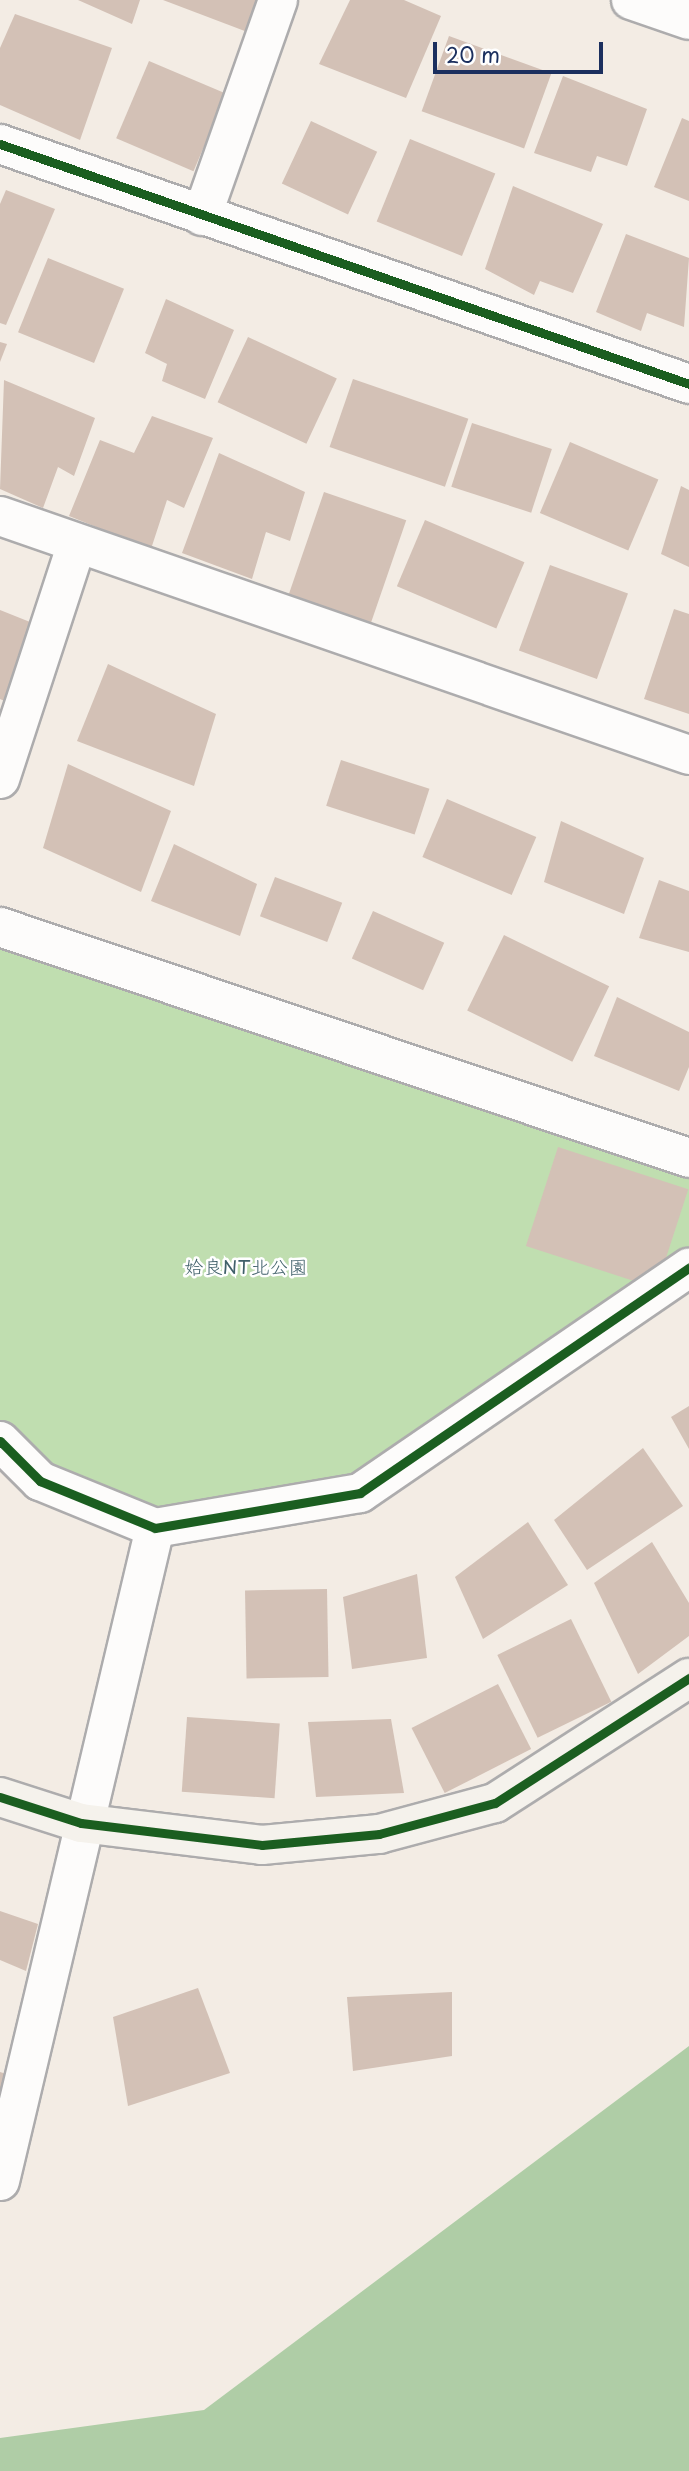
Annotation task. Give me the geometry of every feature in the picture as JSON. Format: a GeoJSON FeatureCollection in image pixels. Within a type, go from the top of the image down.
{"type":"FeatureCollection","features":[{"type":"Feature","properties":{"kind":"street"},"geometry":{"type":"LineString","coordinates":[[202,216],[278,0]]}},
{"type":"Feature","properties":{"kind":"street"},"geometry":{"type":"LineString","coordinates":[[631,0],[689,20]]}},
{"type":"Feature","properties":{"kind":"street"},"geometry":{"type":"LineString","coordinates":[[0,144],[689,384]]}},
{"type":"Feature","properties":{"kind":"street"},"geometry":{"type":"LineString","coordinates":[[0,516],[689,755]]}},
{"type":"Feature","properties":{"kind":"street"},"geometry":{"type":"LineString","coordinates":[[0,779],[77,543]]}},
{"type":"Feature","properties":{"kind":"street"},"geometry":{"type":"LineString","coordinates":[[0,927],[689,1158]]}},
{"type":"Feature","properties":{"kind":"street"},"geometry":{"type":"LineString","coordinates":[[0,1440],[40,1481],[155,1528],[360,1493],[689,1268]]}},
{"type":"Feature","properties":{"kind":"street"},"geometry":{"type":"LineString","coordinates":[[0,2181],[81,1823],[155,1528]]}},
{"type":"Feature","properties":{"kind":"street"},"geometry":{"type":"LineString","coordinates":[[0,1797],[81,1823],[262,1844],[379,1834],[495,1803],[689,1678]]}},
{"type":"Feature","properties":{"kind":"green space","name":"姶良NT北公園"},"geometry":{"type":"Polygon","coordinates":[[[0,927],[689,1158],[689,1268],[360,1493],[155,1528],[0,1441],[0,927]]]}},
{"type":"Feature","properties":{"kind":"green space"},"geometry":{"type":"Polygon","coordinates":[[[689,2046],[689,2471],[0,2471],[0,2438],[204,2410],[689,2046]]]}},
{"type":"Feature","properties":{"kind":"building"},"geometry":{"type":"Polygon","coordinates":[[[78,0],[140,0],[132,24],[78,0]]]}},
{"type":"Feature","properties":{"kind":"building"},"geometry":{"type":"Polygon","coordinates":[[[163,0],[263,0],[250,33],[163,0]]]}},
{"type":"Feature","properties":{"kind":"building"},"geometry":{"type":"Polygon","coordinates":[[[350,0],[404,0],[441,16],[406,98],[319,64],[350,0]]]}},
{"type":"Feature","properties":{"kind":"building"},"geometry":{"type":"Polygon","coordinates":[[[15,14],[112,48],[80,140],[0,105],[0,48],[15,14]]]}},
{"type":"Feature","properties":{"kind":"building"},"geometry":{"type":"Polygon","coordinates":[[[449,36],[551,73],[524,148],[422,111],[449,36]]]}},
{"type":"Feature","properties":{"kind":"building"},"geometry":{"type":"Polygon","coordinates":[[[149,61],[226,94],[194,171],[116,138],[149,61]]]}},
{"type":"Feature","properties":{"kind":"building"},"geometry":{"type":"Polygon","coordinates":[[[563,76],[647,109],[627,166],[597,156],[591,172],[534,153],[563,76]]]}},
{"type":"Feature","properties":{"kind":"building"},"geometry":{"type":"Polygon","coordinates":[[[682,118],[689,121],[689,201],[654,187],[682,118]]]}},
{"type":"Feature","properties":{"kind":"building"},"geometry":{"type":"Polygon","coordinates":[[[311,121],[377,152],[348,214],[282,184],[311,121]]]}},
{"type":"Feature","properties":{"kind":"building"},"geometry":{"type":"Polygon","coordinates":[[[410,139],[495,173],[462,256],[377,222],[410,139]]]}},
{"type":"Feature","properties":{"kind":"building"},"geometry":{"type":"Polygon","coordinates":[[[513,186],[603,224],[573,293],[540,281],[534,295],[485,269],[513,186]]]}},
{"type":"Feature","properties":{"kind":"building"},"geometry":{"type":"Polygon","coordinates":[[[6,190],[55,209],[6,325],[0,323],[0,204],[6,190]]]}},
{"type":"Feature","properties":{"kind":"building"},"geometry":{"type":"Polygon","coordinates":[[[626,234],[689,258],[684,327],[647,313],[641,331],[596,312],[626,234]]]}},
{"type":"Feature","properties":{"kind":"building"},"geometry":{"type":"Polygon","coordinates":[[[48,258],[124,289],[94,363],[18,332],[48,258]]]}},
{"type":"Feature","properties":{"kind":"building"},"geometry":{"type":"Polygon","coordinates":[[[166,299],[234,330],[205,399],[162,381],[167,364],[145,353],[166,299]]]}},
{"type":"Feature","properties":{"kind":"building"},"geometry":{"type":"Polygon","coordinates":[[[248,337],[337,378],[306,444],[218,402],[248,337]]]}},
{"type":"Feature","properties":{"kind":"building"},"geometry":{"type":"Polygon","coordinates":[[[0,342],[7,344],[0,362],[0,342]]]}},
{"type":"Feature","properties":{"kind":"building"},"geometry":{"type":"Polygon","coordinates":[[[353,379],[468,419],[445,487],[330,447],[353,379]]]}},
{"type":"Feature","properties":{"kind":"building"},"geometry":{"type":"Polygon","coordinates":[[[4,380],[95,418],[74,476],[58,467],[43,508],[0,489],[4,380]]]}},
{"type":"Feature","properties":{"kind":"building"},"geometry":{"type":"Polygon","coordinates":[[[152,416],[213,438],[184,508],[167,500],[151,549],[69,516],[100,440],[134,453],[152,416]]]}},
{"type":"Feature","properties":{"kind":"building"},"geometry":{"type":"Polygon","coordinates":[[[472,423],[552,449],[531,513],[451,487],[472,423]]]}},
{"type":"Feature","properties":{"kind":"building"},"geometry":{"type":"Polygon","coordinates":[[[570,442],[658,480],[628,550],[540,513],[570,442]]]}},
{"type":"Feature","properties":{"kind":"building"},"geometry":{"type":"Polygon","coordinates":[[[219,453],[305,492],[290,541],[266,532],[252,579],[182,553],[219,453]]]}},
{"type":"Feature","properties":{"kind":"building"},"geometry":{"type":"Polygon","coordinates":[[[681,486],[689,490],[689,567],[661,554],[681,486]]]}},
{"type":"Feature","properties":{"kind":"building"},"geometry":{"type":"Polygon","coordinates":[[[324,492],[406,520],[370,625],[288,597],[324,492]]]}},
{"type":"Feature","properties":{"kind":"building"},"geometry":{"type":"Polygon","coordinates":[[[425,520],[524,562],[496,628],[397,586],[425,520]]]}},
{"type":"Feature","properties":{"kind":"building"},"geometry":{"type":"Polygon","coordinates":[[[550,565],[628,593],[597,679],[519,651],[550,565]]]}},
{"type":"Feature","properties":{"kind":"building"},"geometry":{"type":"Polygon","coordinates":[[[674,609],[689,614],[689,714],[644,699],[674,609]]]}},
{"type":"Feature","properties":{"kind":"building"},"geometry":{"type":"Polygon","coordinates":[[[0,610],[35,624],[9,703],[0,699],[0,610]]]}},
{"type":"Feature","properties":{"kind":"building"},"geometry":{"type":"Polygon","coordinates":[[[108,664],[216,714],[194,786],[77,741],[108,664]]]}},
{"type":"Feature","properties":{"kind":"building"},"geometry":{"type":"Polygon","coordinates":[[[341,760],[429,789],[415,834],[326,806],[341,760]]]}},
{"type":"Feature","properties":{"kind":"building"},"geometry":{"type":"Polygon","coordinates":[[[68,764],[171,811],[141,892],[43,848],[68,764]]]}},
{"type":"Feature","properties":{"kind":"building"},"geometry":{"type":"Polygon","coordinates":[[[447,799],[536,837],[512,895],[422,857],[447,799]]]}},
{"type":"Feature","properties":{"kind":"building"},"geometry":{"type":"Polygon","coordinates":[[[561,821],[644,858],[624,914],[544,882],[561,821]]]}},
{"type":"Feature","properties":{"kind":"building"},"geometry":{"type":"Polygon","coordinates":[[[174,844],[257,884],[240,936],[151,901],[174,844]]]}},
{"type":"Feature","properties":{"kind":"building"},"geometry":{"type":"Polygon","coordinates":[[[275,877],[342,903],[327,942],[260,916],[275,877]]]}},
{"type":"Feature","properties":{"kind":"building"},"geometry":{"type":"Polygon","coordinates":[[[659,880],[689,891],[689,952],[639,938],[659,880]]]}},
{"type":"Feature","properties":{"kind":"building"},"geometry":{"type":"Polygon","coordinates":[[[373,911],[444,943],[423,990],[352,959],[373,911]]]}},
{"type":"Feature","properties":{"kind":"building"},"geometry":{"type":"Polygon","coordinates":[[[504,935],[609,986],[572,1062],[467,1010],[504,935]]]}},
{"type":"Feature","properties":{"kind":"building"},"geometry":{"type":"Polygon","coordinates":[[[617,997],[689,1032],[689,1067],[679,1091],[594,1056],[617,997]]]}},
{"type":"Feature","properties":{"kind":"building"},"geometry":{"type":"Polygon","coordinates":[[[558,1147],[688,1189],[656,1288],[526,1246],[558,1147]]]}},
{"type":"Feature","properties":{"kind":"building"},"geometry":{"type":"Polygon","coordinates":[[[689,1406],[689,1449],[671,1417],[689,1406]]]}},
{"type":"Feature","properties":{"kind":"building"},"geometry":{"type":"Polygon","coordinates":[[[643,1448],[683,1506],[587,1570],[554,1520],[643,1448]]]}},
{"type":"Feature","properties":{"kind":"building"},"geometry":{"type":"Polygon","coordinates":[[[528,1522],[568,1585],[483,1639],[455,1577],[528,1522]]]}},
{"type":"Feature","properties":{"kind":"building"},"geometry":{"type":"Polygon","coordinates":[[[652,1542],[689,1603],[689,1636],[638,1674],[594,1583],[652,1542]]]}},
{"type":"Feature","properties":{"kind":"building"},"geometry":{"type":"Polygon","coordinates":[[[417,1574],[427,1658],[352,1669],[343,1597],[417,1574]]]}},
{"type":"Feature","properties":{"kind":"building"},"geometry":{"type":"Polygon","coordinates":[[[327,1589],[329,1677],[247,1678],[245,1590],[327,1589]]]}},
{"type":"Feature","properties":{"kind":"building"},"geometry":{"type":"Polygon","coordinates":[[[571,1619],[611,1702],[538,1738],[497,1655],[571,1619]]]}},
{"type":"Feature","properties":{"kind":"building"},"geometry":{"type":"Polygon","coordinates":[[[498,1684],[531,1749],[445,1793],[412,1728],[498,1684]]]}},
{"type":"Feature","properties":{"kind":"building"},"geometry":{"type":"Polygon","coordinates":[[[187,1717],[280,1723],[275,1798],[182,1792],[187,1717]]]}},
{"type":"Feature","properties":{"kind":"building"},"geometry":{"type":"Polygon","coordinates":[[[391,1719],[404,1793],[316,1797],[308,1722],[391,1719]]]}},
{"type":"Feature","properties":{"kind":"building"},"geometry":{"type":"Polygon","coordinates":[[[0,1911],[38,1924],[26,1971],[0,1960],[0,1911]]]}},
{"type":"Feature","properties":{"kind":"building"},"geometry":{"type":"Polygon","coordinates":[[[198,1988],[230,2073],[128,2106],[113,2017],[198,1988]]]}},
{"type":"Feature","properties":{"kind":"building"},"geometry":{"type":"Polygon","coordinates":[[[452,1992],[452,2056],[353,2071],[347,1997],[452,1992]]]}},
{"type":"Feature","properties":{"kind":"building"},"geometry":{"type":"Polygon","coordinates":[[[0,2072],[10,2075],[0,2114],[0,2072]]]}},
{"type":"Feature","properties":{"kind":"cycle path"},"geometry":{"type":"LineString","coordinates":[[0,144],[689,384]]}},
{"type":"Feature","properties":{"kind":"cycle path"},"geometry":{"type":"LineString","coordinates":[[0,1441],[40,1481],[155,1528],[360,1493],[689,1268]]}},
{"type":"Feature","properties":{"kind":"cycle path"},"geometry":{"type":"LineString","coordinates":[[0,1797],[81,1823],[262,1845],[379,1834],[495,1803],[689,1678]]}}]}
